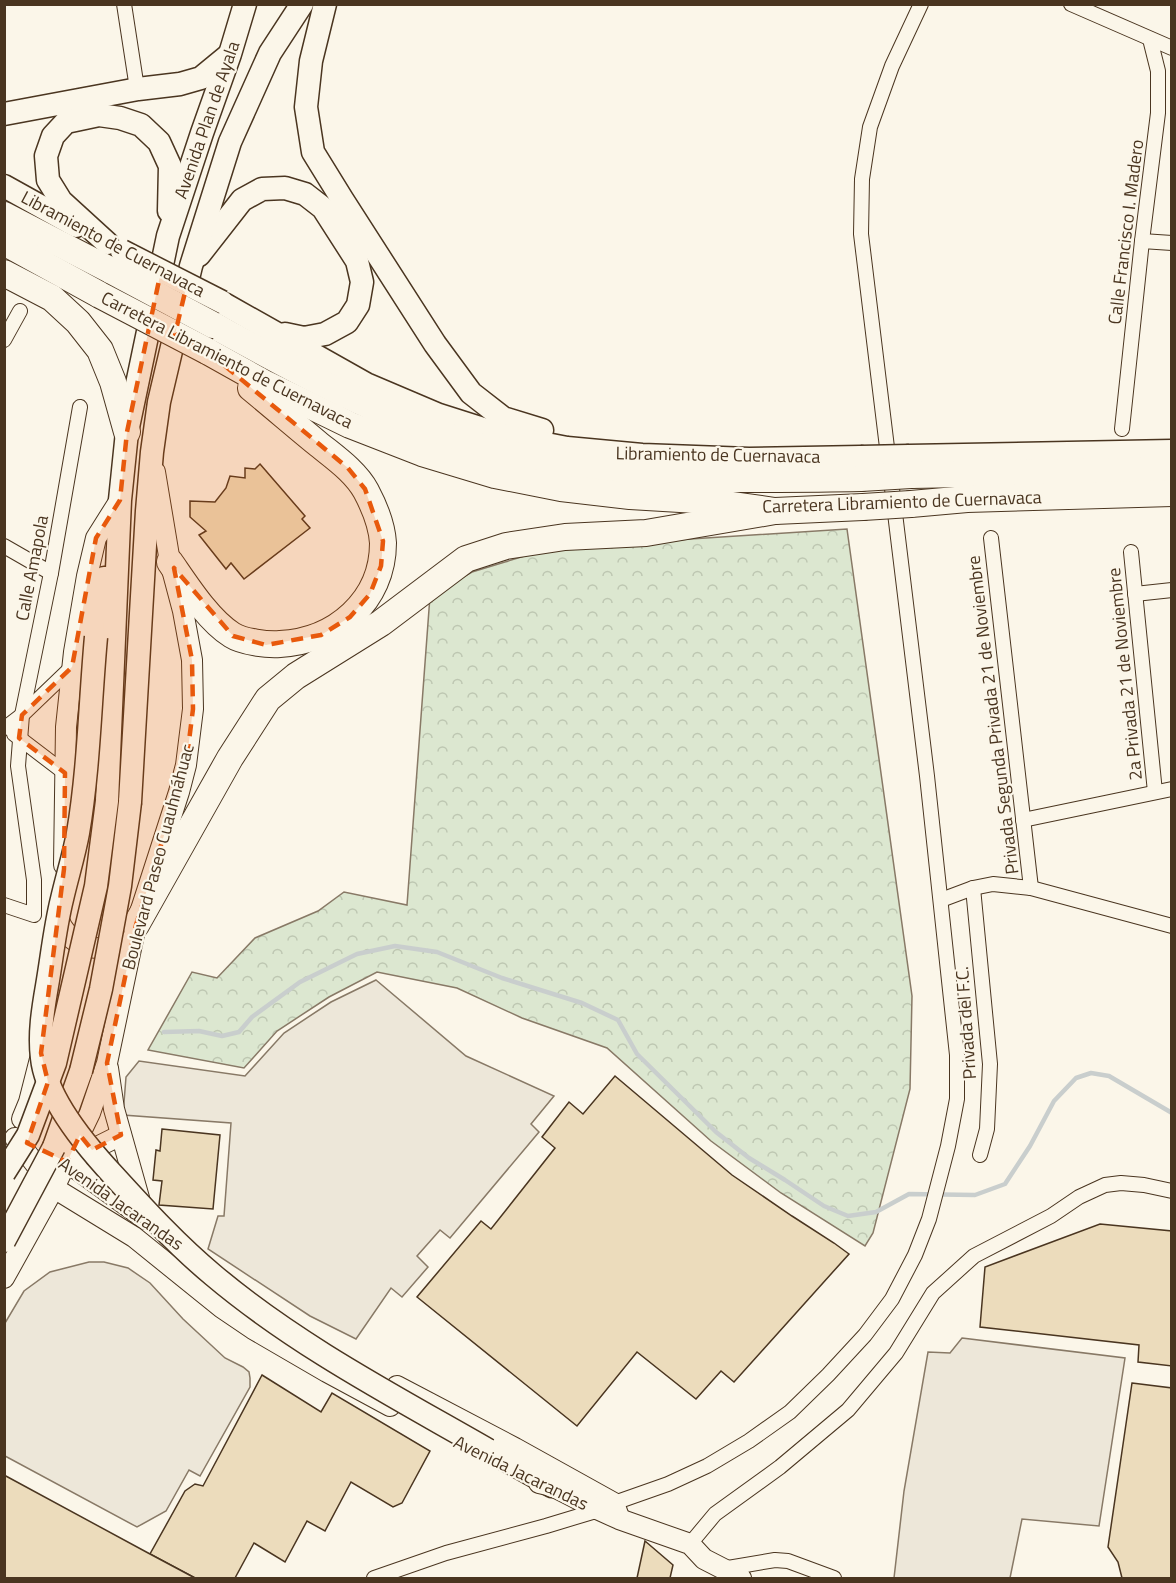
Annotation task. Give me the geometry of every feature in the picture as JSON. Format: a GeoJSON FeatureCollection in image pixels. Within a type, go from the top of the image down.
{"type":"FeatureCollection","features":[{"type":"Feature","properties":{"kind":"highway","name":"Carretera Libramiento de Cuernavaca"},"geometry":{"type":"LineString","coordinates":[[4,215],[114,255],[218,314],[266,355],[360,403],[438,433],[500,451],[640,476],[722,479],[861,467],[910,466],[1172,470]]}},
{"type":"Feature","properties":{"kind":"highway","name":"Carretera Libramiento de Cuernavaca"},"geometry":{"type":"LineString","coordinates":[[4,242],[266,384],[350,425],[422,453],[495,475],[561,488],[630,496],[697,500],[775,511],[967,499],[1172,493]]}},
{"type":"Feature","properties":{"kind":"highway"},"geometry":{"type":"LineString","coordinates":[[4,273],[52,298],[78,322],[100,350],[113,382],[128,432]]}},
{"type":"Feature","properties":{"kind":"highway"},"geometry":{"type":"LineString","coordinates":[[170,562],[210,616],[233,636],[266,645],[293,643],[321,635],[350,617],[370,594],[381,566],[383,541],[377,515],[365,489],[348,468],[207,351]]}},
{"type":"Feature","properties":{"kind":"highway"},"geometry":{"type":"LineString","coordinates":[[136,925],[230,758],[268,699],[296,676],[381,624],[466,559],[506,546],[565,537],[646,533],[775,511]]}},
{"type":"Feature","properties":{"kind":"main road","name":"Avenida Plan de Ayala"},"geometry":{"type":"LineString","coordinates":[[168,236],[245,4]]}},
{"type":"Feature","properties":{"kind":"main road","name":"Avenida Plan de Ayala"},"geometry":{"type":"LineString","coordinates":[[191,266],[230,142],[270,53],[302,4]]}},
{"type":"Feature","properties":{"kind":"main road"},"geometry":{"type":"LineString","coordinates":[[325,4],[311,62],[306,107],[313,152],[435,344],[471,393],[503,418],[552,433],[642,455]]}},
{"type":"Feature","properties":{"kind":"main road"},"geometry":{"type":"LineString","coordinates":[[4,114],[138,89],[180,84],[201,78],[230,54]]}},
{"type":"Feature","properties":{"kind":"main road"},"geometry":{"type":"LineString","coordinates":[[4,1173],[28,1135],[55,1063],[96,886],[107,801],[120,500],[128,432],[168,236],[170,166],[159,142],[141,125],[120,118],[99,115],[66,122],[53,136],[46,156],[48,180],[62,201],[114,255]]}},
{"type":"Feature","properties":{"kind":"main road","name":"Libramiento de Cuernavaca"},"geometry":{"type":"LineString","coordinates":[[4,186],[114,255]]}},
{"type":"Feature","properties":{"kind":"main road"},"geometry":{"type":"LineString","coordinates":[[191,266],[242,200],[262,189],[285,188],[305,194],[323,208],[357,261],[362,282],[358,304],[347,322],[326,334],[304,338],[277,333]]}},
{"type":"Feature","properties":{"kind":"main road","name":"Boulevard Paseo Cuauhnáhuac"},"geometry":{"type":"LineString","coordinates":[[4,1241],[54,1147],[81,1071],[101,989],[120,886],[130,802],[152,452],[159,402],[191,266]]}},
{"type":"Feature","properties":{"kind":"main road","name":"Libramiento de Cuernavaca"},"geometry":{"type":"LineString","coordinates":[[218,314],[277,333],[366,384],[439,416],[505,436],[567,448],[642,455],[749,459],[861,467]]}},
{"type":"Feature","properties":{"kind":"main road"},"geometry":{"type":"LineString","coordinates":[[910,466],[1172,451]]}},
{"type":"Feature","properties":{"kind":"main road","name":"Boulevard Paseo Cuauhnáhuac"},"geometry":{"type":"LineString","coordinates":[[4,1278],[61,1159],[90,1113],[107,1063],[136,925],[186,765],[193,709],[192,660],[170,562],[152,452]]}},
{"type":"Feature","properties":{"kind":"main road"},"geometry":{"type":"LineString","coordinates":[[120,500],[105,568],[96,637],[82,805],[56,928],[41,1030],[42,1059],[51,1088],[77,1132],[102,1163],[155,1221],[214,1276],[267,1317],[357,1376],[552,1486]]}},
{"type":"Feature","properties":{"kind":"main road"},"geometry":{"type":"LineString","coordinates":[[17,1141],[40,1062],[49,999],[64,869],[66,727],[80,615],[96,538],[120,500]]}},
{"type":"Feature","properties":{"kind":"main road"},"geometry":{"type":"LineString","coordinates":[[911,504],[967,508],[1172,504]]}},
{"type":"Feature","properties":{"kind":"main road"},"geometry":{"type":"LineString","coordinates":[[58,918],[71,938],[94,948],[111,947],[119,943],[126,939],[136,925]]}},
{"type":"Feature","properties":{"kind":"main road"},"geometry":{"type":"LineString","coordinates":[[4,1156],[17,1141],[51,1067],[57,1017],[49,999]]}},
{"type":"Feature","properties":{"kind":"main road"},"geometry":{"type":"LineString","coordinates":[[107,1063],[114,1109],[145,1218],[134,1237]]}},
{"type":"Feature","properties":{"kind":"main road"},"geometry":{"type":"LineString","coordinates":[[61,1159],[121,1135]]}},
{"type":"Feature","properties":{"kind":"main road","name":"Avenida Jacarandas"},"geometry":{"type":"LineString","coordinates":[[17,1141],[61,1159],[145,1218],[242,1292],[338,1355],[515,1448],[611,1511]]}},
{"type":"Feature","properties":{"kind":"main road","name":"Avenida Jacarandas"},"geometry":{"type":"LineString","coordinates":[[17,1141],[50,1182],[134,1237],[227,1312],[327,1372],[499,1466],[690,1544],[705,1559],[741,1578]]}},
{"type":"Feature","properties":{"kind":"main road"},"geometry":{"type":"LineString","coordinates":[[4,1255],[50,1182]]}},
{"type":"Feature","properties":{"kind":"main road"},"geometry":{"type":"LineString","coordinates":[[227,1312],[242,1292]]}},
{"type":"Feature","properties":{"kind":"street"},"geometry":{"type":"LineString","coordinates":[[124,4],[136,82]]}},
{"type":"Feature","properties":{"kind":"street"},"geometry":{"type":"LineString","coordinates":[[374,1578],[446,1553],[611,1511],[707,1466],[749,1441],[790,1412],[864,1335],[892,1299],[915,1255],[930,1219],[957,1099],[957,1055],[861,234],[862,179],[870,127],[892,66],[921,4]]}},
{"type":"Feature","properties":{"kind":"street"},"geometry":{"type":"LineString","coordinates":[[1071,4],[1172,48]]}},
{"type":"Feature","properties":{"kind":"street","name":"Calle Francisco I. Madero"},"geometry":{"type":"LineString","coordinates":[[1122,429],[1158,113],[1158,71],[1150,39]]}},
{"type":"Feature","properties":{"kind":"street"},"geometry":{"type":"LineString","coordinates":[[1142,241],[1172,243]]}},
{"type":"Feature","properties":{"kind":"street"},"geometry":{"type":"LineString","coordinates":[[4,340],[21,311]]}},
{"type":"Feature","properties":{"kind":"street","name":"Calle Amapola"},"geometry":{"type":"LineString","coordinates":[[4,905],[34,915],[34,880],[18,766],[19,738],[80,407]]}},
{"type":"Feature","properties":{"kind":"street","name":"Privada Segunda Privada 21 de Noviembre"},"geometry":{"type":"LineString","coordinates":[[991,538],[1031,888]]}},
{"type":"Feature","properties":{"kind":"street"},"geometry":{"type":"LineString","coordinates":[[4,546],[51,573]]}},
{"type":"Feature","properties":{"kind":"street","name":"2a Privada 21 de Noviembre"},"geometry":{"type":"LineString","coordinates":[[1131,552],[1155,792]]}},
{"type":"Feature","properties":{"kind":"street"},"geometry":{"type":"LineString","coordinates":[[1135,594],[1172,590]]}},
{"type":"Feature","properties":{"kind":"street"},"geometry":{"type":"LineString","coordinates":[[22,715],[72,667]]}},
{"type":"Feature","properties":{"kind":"street"},"geometry":{"type":"LineString","coordinates":[[19,738],[65,773]]}},
{"type":"Feature","properties":{"kind":"street","name":"2a Privada 21 de Noviembre"},"geometry":{"type":"LineString","coordinates":[[1023,820],[1172,789]]}},
{"type":"Feature","properties":{"kind":"street"},"geometry":{"type":"LineString","coordinates":[[940,900],[973,888],[993,884],[1031,888],[1172,926]]}},
{"type":"Feature","properties":{"kind":"street","name":"Privada del F.C."},"geometry":{"type":"LineString","coordinates":[[973,888],[990,1064],[987,1129],[980,1155]]}},
{"type":"Feature","properties":{"kind":"street"},"geometry":{"type":"LineString","coordinates":[[690,1544],[715,1514],[780,1467],[848,1410],[896,1353],[933,1293],[975,1256],[1052,1216],[1079,1197],[1105,1185],[1121,1183],[1144,1185],[1172,1191]]}},
{"type":"Feature","properties":{"kind":"street"},"geometry":{"type":"LineString","coordinates":[[722,1569],[762,1561],[788,1561],[834,1578]]}},
{"type":"Feature","properties":{"kind":"highlighted area"},"geometry":{"type":"Polygon","coordinates":[[[161,271],[187,284],[175,334],[207,351],[348,468],[365,489],[383,541],[381,566],[370,594],[350,617],[321,635],[266,645],[233,636],[174,568],[192,660],[193,709],[186,765],[136,925],[107,1063],[121,1135],[92,1150],[80,1135],[67,1162],[27,1143],[48,1082],[41,1053],[64,869],[65,773],[19,738],[22,715],[72,667],[96,538],[120,500],[127,432],[161,271]]]}},
{"type":"Feature","properties":{"kind":"green space"},"geometry":{"type":"Polygon","coordinates":[[[847,529],[912,996],[910,1089],[873,1233],[865,1246],[781,1193],[711,1141],[607,1048],[522,1018],[457,988],[377,972],[329,997],[277,1031],[244,1068],[148,1050],[192,972],[217,978],[255,938],[318,911],[344,892],[407,905],[430,596],[472,572],[551,548],[847,529]]]}},
{"type":"Feature","properties":{"kind":"shaded area"},"geometry":{"type":"Polygon","coordinates":[[[376,980],[466,1056],[554,1096],[531,1124],[539,1132],[450,1238],[440,1230],[417,1256],[428,1267],[402,1297],[391,1288],[356,1339],[310,1316],[208,1249],[218,1216],[224,1216],[231,1123],[123,1115],[126,1077],[139,1061],[245,1076],[284,1033],[331,1002],[376,980]]]}},
{"type":"Feature","properties":{"kind":"shaded area"},"geometry":{"type":"Polygon","coordinates":[[[89,1262],[104,1262],[128,1268],[150,1283],[183,1319],[225,1358],[249,1372],[250,1387],[200,1476],[189,1470],[166,1511],[137,1527],[5,1456],[5,1323],[24,1291],[50,1272],[89,1262]]]}},
{"type":"Feature","properties":{"kind":"shaded area"},"geometry":{"type":"Polygon","coordinates":[[[962,1338],[1125,1358],[1099,1526],[1022,1519],[1010,1578],[894,1578],[904,1491],[928,1352],[950,1353],[962,1338]]]}},
{"type":"Feature","properties":{"kind":"building"},"geometry":{"type":"Polygon","coordinates":[[[260,464],[305,516],[302,519],[310,528],[244,579],[231,563],[226,569],[199,535],[206,531],[190,517],[190,501],[215,502],[226,488],[230,476],[245,478],[245,468],[255,469],[260,464]]]}},
{"type":"Feature","properties":{"kind":"building"},"geometry":{"type":"Polygon","coordinates":[[[615,1076],[732,1175],[849,1254],[734,1382],[721,1371],[696,1399],[637,1352],[577,1426],[417,1297],[481,1221],[491,1229],[555,1148],[542,1137],[569,1102],[583,1114],[615,1076]]]}},
{"type":"Feature","properties":{"kind":"building"},"geometry":{"type":"Polygon","coordinates":[[[162,1129],[220,1135],[213,1209],[159,1205],[162,1181],[153,1180],[156,1150],[160,1151],[162,1129]]]}},
{"type":"Feature","properties":{"kind":"building"},"geometry":{"type":"Polygon","coordinates":[[[1100,1224],[1172,1231],[1172,1366],[1138,1362],[1139,1345],[980,1327],[985,1267],[1100,1224]]]}},
{"type":"Feature","properties":{"kind":"building"},"geometry":{"type":"Polygon","coordinates":[[[262,1375],[321,1412],[332,1393],[430,1451],[402,1503],[393,1507],[351,1482],[325,1531],[307,1521],[285,1562],[254,1543],[235,1578],[195,1578],[150,1554],[185,1491],[195,1484],[203,1486],[262,1375]]]}},
{"type":"Feature","properties":{"kind":"building"},"geometry":{"type":"Polygon","coordinates":[[[1132,1383],[1172,1388],[1172,1578],[1122,1578],[1118,1562],[1108,1547],[1132,1383]]]}},
{"type":"Feature","properties":{"kind":"building"},"geometry":{"type":"Polygon","coordinates":[[[4,1475],[150,1554],[195,1578],[4,1578],[4,1475]]]}},
{"type":"Feature","properties":{"kind":"building"},"geometry":{"type":"Polygon","coordinates":[[[645,1541],[673,1565],[670,1578],[637,1578],[645,1541]]]}},
{"type":"Feature","properties":{"kind":"waterway"},"geometry":{"type":"LineString","coordinates":[[164,1032],[199,1031],[222,1036],[239,1032],[252,1017],[300,982],[357,954],[395,946],[437,952],[502,978],[582,1003],[618,1020],[637,1054],[716,1132],[749,1158],[824,1206],[848,1216],[876,1212],[909,1194],[975,1195],[1005,1184],[1030,1146],[1054,1101],[1076,1078],[1091,1073],[1109,1076],[1172,1113]]}}]}
